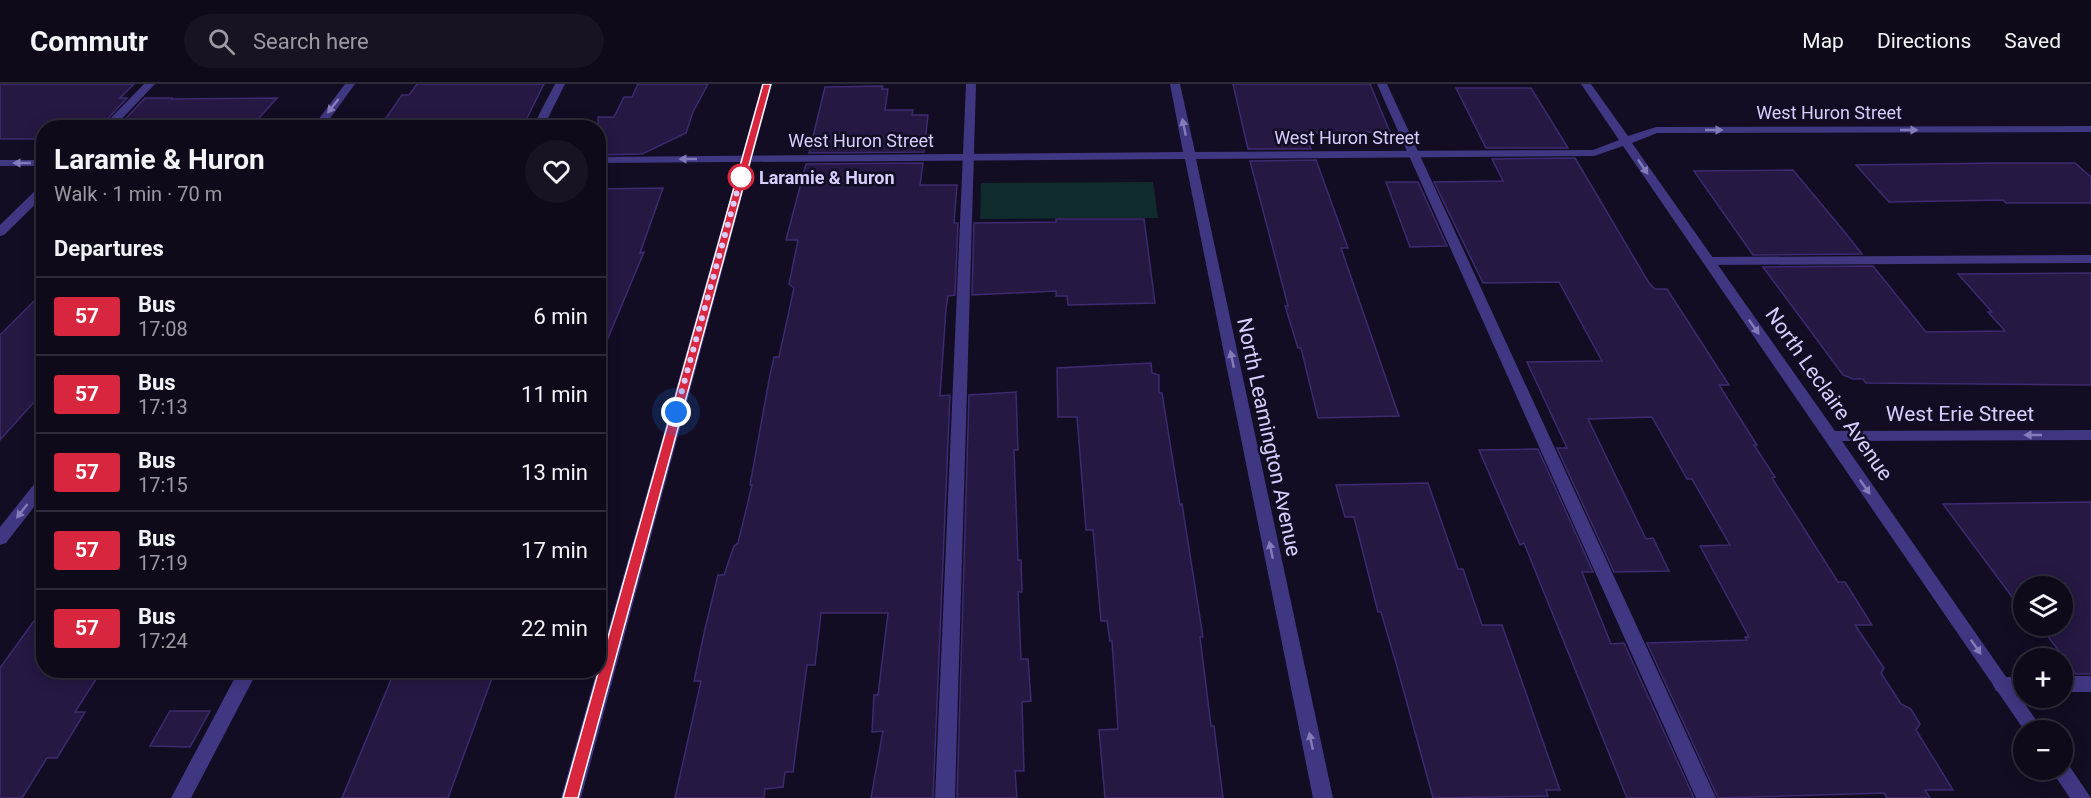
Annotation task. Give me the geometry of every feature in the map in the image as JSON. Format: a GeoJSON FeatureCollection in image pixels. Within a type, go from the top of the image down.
{"type":"FeatureCollection","features":[{"type":"Feature","properties":{"kind":"street"},"geometry":{"type":"LineString","coordinates":[[114,120],[150,84]]}},
{"type":"Feature","properties":{"kind":"street"},"geometry":{"type":"LineString","coordinates":[[323,120],[350,84]]}},
{"type":"Feature","properties":{"kind":"street"},"geometry":{"type":"LineString","coordinates":[[541,120],[560,84]]}},
{"type":"Feature","properties":{"kind":"street"},"geometry":{"type":"LineString","coordinates":[[606,670],[767,84]]}},
{"type":"Feature","properties":{"kind":"street"},"geometry":{"type":"LineString","coordinates":[[945,798],[971,84]]}},
{"type":"Feature","properties":{"kind":"street","name":"North Leamington Avenue"},"geometry":{"type":"LineString","coordinates":[[1175,84],[1323,798]]}},
{"type":"Feature","properties":{"kind":"street"},"geometry":{"type":"LineString","coordinates":[[1382,84],[1706,798]]}},
{"type":"Feature","properties":{"kind":"street","name":"North Leclaire Avenue"},"geometry":{"type":"LineString","coordinates":[[1586,84],[2027,720]]}},
{"type":"Feature","properties":{"kind":"street","name":"West Huron Street"},"geometry":{"type":"LineString","coordinates":[[606,160],[1594,153],[1656,130],[2091,129]]}},
{"type":"Feature","properties":{"kind":"street"},"geometry":{"type":"LineString","coordinates":[[0,163],[36,163]]}},
{"type":"Feature","properties":{"kind":"street"},"geometry":{"type":"LineString","coordinates":[[0,232],[36,197]]}},
{"type":"Feature","properties":{"kind":"street"},"geometry":{"type":"LineString","coordinates":[[1708,261],[2091,259]]}},
{"type":"Feature","properties":{"kind":"street","name":"West Erie Street"},"geometry":{"type":"LineString","coordinates":[[1829,436],[2091,435]]}},
{"type":"Feature","properties":{"kind":"street"},"geometry":{"type":"LineString","coordinates":[[0,539],[36,493]]}},
{"type":"Feature","properties":{"kind":"street"},"geometry":{"type":"LineString","coordinates":[[181,798],[245,678]]}},
{"type":"Feature","properties":{"kind":"street"},"geometry":{"type":"LineString","coordinates":[[571,798],[604,678]]}},
{"type":"Feature","properties":{"kind":"street"},"geometry":{"type":"LineString","coordinates":[[2073,684],[2091,684]]}},
{"type":"Feature","properties":{"kind":"street"},"geometry":{"type":"LineString","coordinates":[[2002,685],[2013,685]]}},
{"type":"Feature","properties":{"kind":"street"},"geometry":{"type":"LineString","coordinates":[[2068,780],[2081,798]]}},
{"type":"Feature","properties":{"kind":"green space"},"geometry":{"type":"Polygon","coordinates":[[[1153,182],[1158,218],[980,219],[981,183],[1153,182]]]}},
{"type":"Feature","properties":{"kind":"building"},"geometry":{"type":"Polygon","coordinates":[[[0,84],[134,84],[120,98],[127,98],[106,120],[36,120],[36,139],[0,139],[0,84]]]}},
{"type":"Feature","properties":{"kind":"building"},"geometry":{"type":"Polygon","coordinates":[[[417,84],[544,84],[526,120],[385,120],[402,95],[409,95],[417,84]]]}},
{"type":"Feature","properties":{"kind":"building"},"geometry":{"type":"Polygon","coordinates":[[[638,84],[708,84],[693,112],[686,133],[642,154],[606,155],[606,120],[598,120],[598,117],[614,117],[624,97],[632,97],[638,84]]]}},
{"type":"Feature","properties":{"kind":"building"},"geometry":{"type":"Polygon","coordinates":[[[1233,84],[1370,84],[1390,132],[1305,133],[1311,149],[1248,149],[1233,84]]]}},
{"type":"Feature","properties":{"kind":"building"},"geometry":{"type":"Polygon","coordinates":[[[883,86],[882,89],[888,89],[885,110],[913,110],[912,115],[928,115],[924,152],[809,153],[825,87],[883,86]]]}},
{"type":"Feature","properties":{"kind":"building"},"geometry":{"type":"Polygon","coordinates":[[[1456,88],[1531,88],[1568,148],[1486,148],[1456,88]]]}},
{"type":"Feature","properties":{"kind":"building"},"geometry":{"type":"Polygon","coordinates":[[[145,98],[277,98],[257,120],[124,120],[145,98]]]}},
{"type":"Feature","properties":{"kind":"building"},"geometry":{"type":"Polygon","coordinates":[[[1575,158],[1649,283],[1655,289],[1667,289],[1729,385],[1719,385],[1757,445],[1754,445],[1775,477],[1772,478],[1838,582],[1845,582],[1872,625],[1855,625],[1884,668],[1881,673],[1901,704],[1911,709],[1920,724],[1916,730],[1953,790],[1925,790],[1930,798],[1887,798],[1884,793],[1718,798],[1647,643],[1747,640],[1745,637],[1749,637],[1700,546],[1730,545],[1692,479],[1687,479],[1652,417],[1588,419],[1646,539],[1653,538],[1669,571],[1614,572],[1557,448],[1567,448],[1527,362],[1602,361],[1559,282],[1483,283],[1434,182],[1503,181],[1492,159],[1575,158]]]}},
{"type":"Feature","properties":{"kind":"building"},"geometry":{"type":"Polygon","coordinates":[[[1316,160],[1348,248],[1341,248],[1399,416],[1318,418],[1301,348],[1298,348],[1285,306],[1288,306],[1250,161],[1316,160]]]}},
{"type":"Feature","properties":{"kind":"building"},"geometry":{"type":"Polygon","coordinates":[[[923,163],[920,185],[957,185],[954,223],[958,223],[955,295],[948,296],[946,309],[940,396],[950,395],[933,798],[871,798],[883,731],[872,732],[874,695],[878,695],[888,613],[821,613],[815,665],[807,665],[793,772],[785,772],[783,787],[765,789],[764,798],[675,798],[701,681],[694,681],[705,629],[718,575],[724,575],[734,546],[738,543],[752,485],[750,485],[770,375],[774,357],[779,357],[794,288],[789,284],[798,240],[786,240],[806,164],[923,163]]]}},
{"type":"Feature","properties":{"kind":"building"},"geometry":{"type":"Polygon","coordinates":[[[2075,163],[2091,177],[2091,203],[2006,203],[2003,200],[1889,202],[1856,165],[2075,163]]]}},
{"type":"Feature","properties":{"kind":"building"},"geometry":{"type":"Polygon","coordinates":[[[1793,170],[1862,254],[1753,255],[1694,171],[1793,170]]]}},
{"type":"Feature","properties":{"kind":"building"},"geometry":{"type":"Polygon","coordinates":[[[1386,182],[1418,182],[1447,246],[1410,247],[1386,182]]]}},
{"type":"Feature","properties":{"kind":"building"},"geometry":{"type":"Polygon","coordinates":[[[663,188],[640,253],[644,252],[606,343],[606,189],[663,188]]]}},
{"type":"Feature","properties":{"kind":"building"},"geometry":{"type":"Polygon","coordinates":[[[1056,219],[1144,219],[1155,303],[1068,305],[1067,296],[1056,296],[1056,291],[972,295],[974,223],[1056,222],[1056,219]]]}},
{"type":"Feature","properties":{"kind":"building"},"geometry":{"type":"Polygon","coordinates":[[[1873,266],[1926,332],[2005,331],[1988,312],[1992,312],[1958,274],[2091,273],[2091,385],[1866,383],[1863,379],[1853,379],[1843,375],[1763,267],[1873,266]]]}},
{"type":"Feature","properties":{"kind":"building"},"geometry":{"type":"Polygon","coordinates":[[[36,299],[36,400],[0,440],[0,335],[36,299]]]}},
{"type":"Feature","properties":{"kind":"building"},"geometry":{"type":"Polygon","coordinates":[[[1151,363],[1152,373],[1159,375],[1159,393],[1162,393],[1180,505],[1182,504],[1203,637],[1200,637],[1211,726],[1214,726],[1223,798],[1105,798],[1099,730],[1118,729],[1112,641],[1110,641],[1107,621],[1101,621],[1093,530],[1086,530],[1077,417],[1058,417],[1057,368],[1151,363]]]}},
{"type":"Feature","properties":{"kind":"building"},"geometry":{"type":"Polygon","coordinates":[[[1016,392],[1018,450],[1014,450],[1018,560],[1021,560],[1022,592],[1018,592],[1021,659],[1028,659],[1031,701],[1022,702],[1024,771],[1015,771],[1017,798],[957,798],[969,395],[1016,392]]]}},
{"type":"Feature","properties":{"kind":"building"},"geometry":{"type":"Polygon","coordinates":[[[1538,449],[1593,572],[1582,572],[1611,644],[1624,643],[1694,798],[1627,798],[1524,543],[1520,545],[1479,450],[1538,449]]]}},
{"type":"Feature","properties":{"kind":"building"},"geometry":{"type":"Polygon","coordinates":[[[1428,483],[1458,569],[1463,569],[1482,625],[1502,625],[1560,790],[1546,790],[1548,796],[1433,798],[1381,612],[1378,612],[1354,517],[1345,517],[1336,485],[1428,483]]]}},
{"type":"Feature","properties":{"kind":"building"},"geometry":{"type":"Polygon","coordinates":[[[2091,502],[2091,674],[2076,674],[2073,670],[2073,648],[2056,648],[2048,636],[2073,636],[2073,576],[2013,576],[2013,598],[1943,504],[2091,502]]]}},
{"type":"Feature","properties":{"kind":"building"},"geometry":{"type":"Polygon","coordinates":[[[36,618],[36,678],[97,678],[75,712],[85,712],[57,758],[47,758],[22,798],[0,798],[0,668],[36,618]]]}},
{"type":"Feature","properties":{"kind":"building"},"geometry":{"type":"Polygon","coordinates":[[[392,678],[492,678],[448,798],[342,798],[392,678]]]}},
{"type":"Feature","properties":{"kind":"building"},"geometry":{"type":"Polygon","coordinates":[[[170,711],[210,711],[190,747],[150,746],[170,711]]]}},
{"type":"Feature","properties":{"kind":"bus line","name":"57"},"geometry":{"type":"LineString","coordinates":[[606,670],[767,84]]}},
{"type":"Feature","properties":{"kind":"bus line","name":"57"},"geometry":{"type":"LineString","coordinates":[[571,798],[604,678]]}},
{"type":"Feature","properties":{"kind":"place","name":"Laramie & Huron"},"geometry":{"type":"Point","coordinates":[741,177]}},
{"type":"Feature","properties":{"kind":"route"},"geometry":{"type":"LineString","coordinates":[[676,412],[741,177]]}}]}
